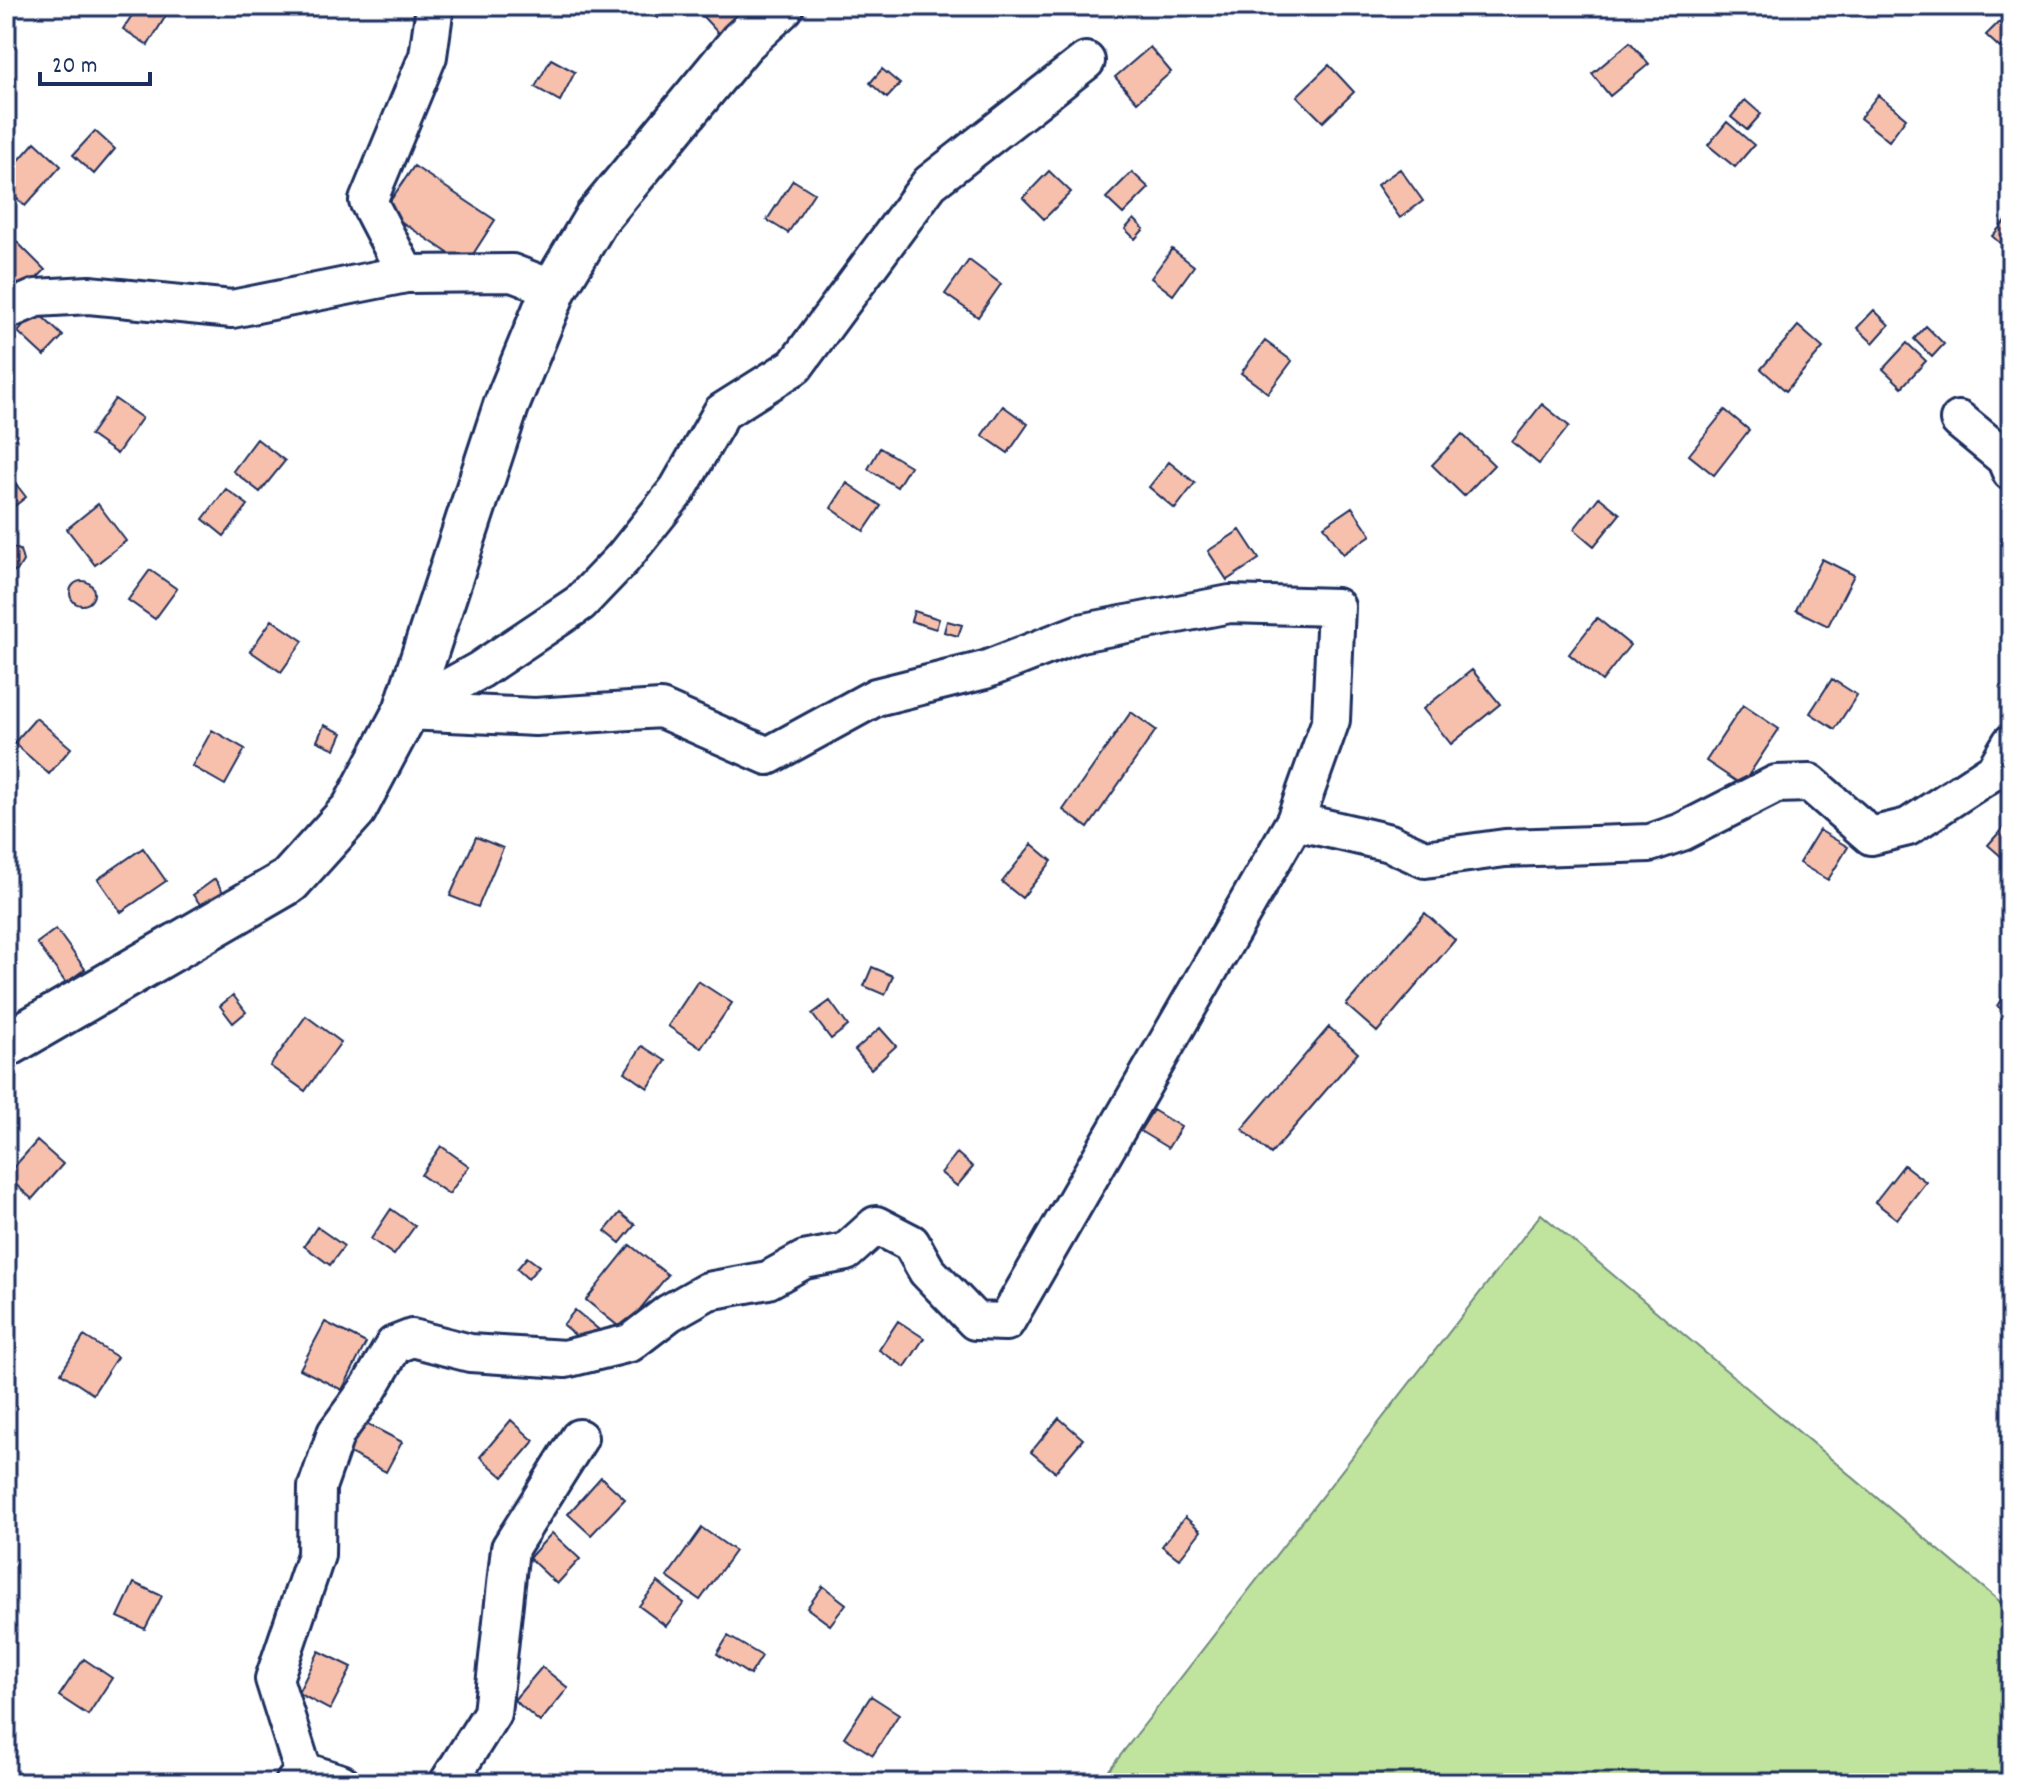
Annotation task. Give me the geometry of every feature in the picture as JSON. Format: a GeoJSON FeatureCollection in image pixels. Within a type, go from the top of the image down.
{"type":"FeatureCollection","features":[{"type":"Feature","properties":{"kind":"main road"},"geometry":{"type":"LineString","coordinates":[[6,1045],[289,881],[354,809],[406,711],[506,406],[554,289],[596,219],[742,42],[781,6]]}},
{"type":"Feature","properties":{"kind":"street"},"geometry":{"type":"LineString","coordinates":[[406,274],[368,201],[428,56],[435,6]]}},
{"type":"Feature","properties":{"kind":"street"},"geometry":{"type":"LineString","coordinates":[[406,711],[480,670],[580,603],[623,558],[678,489],[722,412],[795,366],[930,183],[1086,61]]}},
{"type":"Feature","properties":{"kind":"street"},"geometry":{"type":"LineString","coordinates":[[6,311],[36,298],[89,295],[232,309],[406,274],[512,273],[554,289]]}},
{"type":"Feature","properties":{"kind":"street"},"geometry":{"type":"LineString","coordinates":[[1959,420],[2005,458],[2011,472]]}},
{"type":"Feature","properties":{"kind":"street"},"geometry":{"type":"LineString","coordinates":[[341,1783],[298,1777],[274,1679],[316,1555],[317,1487],[336,1433],[369,1388],[394,1345],[412,1338],[470,1353],[565,1359],[617,1347],[630,1343],[669,1313],[708,1291],[768,1280],[804,1260],[846,1252],[876,1225],[911,1243],[927,1271],[975,1321],[1006,1322],[1295,821],[1331,720],[1336,607],[1230,604],[1080,633],[985,670],[876,697],[768,756],[661,709],[535,717],[406,711]]}},
{"type":"Feature","properties":{"kind":"street"},"geometry":{"type":"LineString","coordinates":[[1295,821],[1390,843],[1425,859],[1505,848],[1650,843],[1682,832],[1776,784],[1810,783],[1871,836],[1908,827],[1995,770],[2011,743]]}},
{"type":"Feature","properties":{"kind":"street"},"geometry":{"type":"LineString","coordinates":[[448,1783],[492,1713],[510,1548],[579,1438]]}},
{"type":"Feature","properties":{"kind":"green space"},"geometry":{"type":"Polygon","coordinates":[[[1541,1214],[2011,1611],[2011,1783],[1099,1783],[1541,1214]]]}},
{"type":"Feature","properties":{"kind":"building"},"geometry":{"type":"Polygon","coordinates":[[[138,6],[170,9],[148,45],[123,29],[138,6]]]}},
{"type":"Feature","properties":{"kind":"building"},"geometry":{"type":"Polygon","coordinates":[[[636,6],[663,6],[658,18],[635,9],[636,6]]]}},
{"type":"Feature","properties":{"kind":"building"},"geometry":{"type":"Polygon","coordinates":[[[693,6],[741,6],[744,9],[720,35],[693,6]]]}},
{"type":"Feature","properties":{"kind":"building"},"geometry":{"type":"Polygon","coordinates":[[[1999,22],[2011,34],[2000,48],[1986,35],[1999,22]]]}},
{"type":"Feature","properties":{"kind":"building"},"geometry":{"type":"Polygon","coordinates":[[[1630,42],[1649,64],[1610,96],[1592,74],[1630,42]]]}},
{"type":"Feature","properties":{"kind":"building"},"geometry":{"type":"Polygon","coordinates":[[[1150,47],[1171,72],[1137,102],[1115,77],[1150,47]]]}},
{"type":"Feature","properties":{"kind":"building"},"geometry":{"type":"Polygon","coordinates":[[[551,59],[575,72],[560,101],[535,87],[551,59]]]}},
{"type":"Feature","properties":{"kind":"building"},"geometry":{"type":"Polygon","coordinates":[[[1329,65],[1354,92],[1323,122],[1297,96],[1329,65]]]}},
{"type":"Feature","properties":{"kind":"building"},"geometry":{"type":"Polygon","coordinates":[[[882,69],[900,84],[887,98],[870,83],[882,69]]]}},
{"type":"Feature","properties":{"kind":"building"},"geometry":{"type":"Polygon","coordinates":[[[1878,95],[1906,118],[1889,141],[1860,118],[1878,95]]]}},
{"type":"Feature","properties":{"kind":"building"},"geometry":{"type":"Polygon","coordinates":[[[1745,100],[1761,114],[1747,130],[1731,117],[1745,100]]]}},
{"type":"Feature","properties":{"kind":"building"},"geometry":{"type":"Polygon","coordinates":[[[1727,122],[1754,145],[1735,167],[1708,145],[1727,122]]]}},
{"type":"Feature","properties":{"kind":"building"},"geometry":{"type":"Polygon","coordinates":[[[95,131],[115,149],[94,174],[73,155],[95,131]]]}},
{"type":"Feature","properties":{"kind":"building"},"geometry":{"type":"Polygon","coordinates":[[[35,142],[61,166],[25,206],[6,189],[6,175],[35,142]]]}},
{"type":"Feature","properties":{"kind":"building"},"geometry":{"type":"Polygon","coordinates":[[[414,166],[495,220],[466,265],[384,210],[414,166]]]}},
{"type":"Feature","properties":{"kind":"building"},"geometry":{"type":"Polygon","coordinates":[[[1400,169],[1423,201],[1400,218],[1377,185],[1400,169]]]}},
{"type":"Feature","properties":{"kind":"building"},"geometry":{"type":"Polygon","coordinates":[[[1049,171],[1071,192],[1044,219],[1023,198],[1049,171]]]}},
{"type":"Feature","properties":{"kind":"building"},"geometry":{"type":"Polygon","coordinates":[[[1132,172],[1149,188],[1123,214],[1106,198],[1132,172]]]}},
{"type":"Feature","properties":{"kind":"building"},"geometry":{"type":"Polygon","coordinates":[[[793,180],[814,193],[788,233],[767,220],[793,180]]]}},
{"type":"Feature","properties":{"kind":"building"},"geometry":{"type":"Polygon","coordinates":[[[2011,215],[2011,253],[1992,236],[2011,215]]]}},
{"type":"Feature","properties":{"kind":"building"},"geometry":{"type":"Polygon","coordinates":[[[1134,219],[1144,229],[1135,239],[1125,229],[1134,219]]]}},
{"type":"Feature","properties":{"kind":"building"},"geometry":{"type":"Polygon","coordinates":[[[14,239],[45,270],[22,293],[6,277],[6,247],[14,239]]]}},
{"type":"Feature","properties":{"kind":"building"},"geometry":{"type":"Polygon","coordinates":[[[1172,249],[1194,266],[1173,295],[1151,278],[1172,249]]]}},
{"type":"Feature","properties":{"kind":"building"},"geometry":{"type":"Polygon","coordinates":[[[969,260],[1001,284],[978,317],[945,294],[969,260]]]}},
{"type":"Feature","properties":{"kind":"building"},"geometry":{"type":"Polygon","coordinates":[[[1874,310],[1889,325],[1873,343],[1857,328],[1874,310]]]}},
{"type":"Feature","properties":{"kind":"building"},"geometry":{"type":"Polygon","coordinates":[[[36,311],[63,336],[44,356],[18,332],[36,311]]]}},
{"type":"Feature","properties":{"kind":"building"},"geometry":{"type":"Polygon","coordinates":[[[1798,326],[1823,348],[1786,391],[1761,369],[1798,326]]]}},
{"type":"Feature","properties":{"kind":"building"},"geometry":{"type":"Polygon","coordinates":[[[1926,326],[1944,344],[1932,357],[1914,339],[1926,326]]]}},
{"type":"Feature","properties":{"kind":"building"},"geometry":{"type":"Polygon","coordinates":[[[1265,341],[1292,361],[1268,393],[1241,373],[1265,341]]]}},
{"type":"Feature","properties":{"kind":"building"},"geometry":{"type":"Polygon","coordinates":[[[1907,343],[1926,361],[1902,387],[1883,369],[1907,343]]]}},
{"type":"Feature","properties":{"kind":"building"},"geometry":{"type":"Polygon","coordinates":[[[115,399],[142,418],[117,454],[90,435],[115,399]]]}},
{"type":"Feature","properties":{"kind":"building"},"geometry":{"type":"Polygon","coordinates":[[[1542,404],[1569,426],[1539,464],[1512,442],[1542,404]]]}},
{"type":"Feature","properties":{"kind":"building"},"geometry":{"type":"Polygon","coordinates":[[[1003,406],[1028,424],[1008,453],[982,435],[1003,406]]]}},
{"type":"Feature","properties":{"kind":"building"},"geometry":{"type":"Polygon","coordinates":[[[1725,410],[1749,430],[1714,475],[1689,455],[1725,410]]]}},
{"type":"Feature","properties":{"kind":"building"},"geometry":{"type":"Polygon","coordinates":[[[1462,434],[1494,465],[1464,496],[1432,465],[1462,434]]]}},
{"type":"Feature","properties":{"kind":"building"},"geometry":{"type":"Polygon","coordinates":[[[257,439],[285,461],[260,492],[233,471],[257,439]]]}},
{"type":"Feature","properties":{"kind":"building"},"geometry":{"type":"Polygon","coordinates":[[[880,448],[910,466],[897,487],[868,469],[880,448]]]}},
{"type":"Feature","properties":{"kind":"building"},"geometry":{"type":"Polygon","coordinates":[[[1169,462],[1195,483],[1175,509],[1149,487],[1169,462]]]}},
{"type":"Feature","properties":{"kind":"building"},"geometry":{"type":"Polygon","coordinates":[[[9,475],[26,497],[6,513],[6,477],[9,475]]]}},
{"type":"Feature","properties":{"kind":"building"},"geometry":{"type":"Polygon","coordinates":[[[847,483],[881,506],[864,531],[831,508],[847,483]]]}},
{"type":"Feature","properties":{"kind":"building"},"geometry":{"type":"Polygon","coordinates":[[[226,489],[248,505],[224,536],[203,519],[226,489]]]}},
{"type":"Feature","properties":{"kind":"building"},"geometry":{"type":"Polygon","coordinates":[[[1599,497],[1620,514],[1594,546],[1574,529],[1599,497]]]}},
{"type":"Feature","properties":{"kind":"building"},"geometry":{"type":"Polygon","coordinates":[[[98,504],[126,541],[95,565],[67,529],[98,504]]]}},
{"type":"Feature","properties":{"kind":"building"},"geometry":{"type":"Polygon","coordinates":[[[1352,507],[1371,535],[1343,554],[1324,526],[1352,507]]]}},
{"type":"Feature","properties":{"kind":"building"},"geometry":{"type":"Polygon","coordinates":[[[1240,530],[1259,559],[1227,580],[1208,551],[1240,530]]]}},
{"type":"Feature","properties":{"kind":"building"},"geometry":{"type":"Polygon","coordinates":[[[6,545],[20,550],[23,561],[17,571],[6,575],[6,545]]]}},
{"type":"Feature","properties":{"kind":"building"},"geometry":{"type":"Polygon","coordinates":[[[1822,559],[1854,575],[1828,626],[1796,610],[1822,559]]]}},
{"type":"Feature","properties":{"kind":"building"},"geometry":{"type":"Polygon","coordinates":[[[150,570],[177,589],[155,619],[128,600],[150,570]]]}},
{"type":"Feature","properties":{"kind":"building"},"geometry":{"type":"Polygon","coordinates":[[[82,581],[91,584],[94,593],[91,602],[82,605],[73,602],[70,593],[73,584],[82,581]]]}},
{"type":"Feature","properties":{"kind":"building"},"geometry":{"type":"Polygon","coordinates":[[[914,611],[939,619],[936,629],[911,621],[914,611]]]}},
{"type":"Feature","properties":{"kind":"building"},"geometry":{"type":"Polygon","coordinates":[[[1597,618],[1630,645],[1602,681],[1569,654],[1597,618]]]}},
{"type":"Feature","properties":{"kind":"building"},"geometry":{"type":"Polygon","coordinates":[[[272,620],[303,641],[281,672],[250,651],[272,620]]]}},
{"type":"Feature","properties":{"kind":"building"},"geometry":{"type":"Polygon","coordinates":[[[947,621],[962,625],[958,636],[944,632],[947,621]]]}},
{"type":"Feature","properties":{"kind":"building"},"geometry":{"type":"Polygon","coordinates":[[[1472,670],[1500,704],[1451,744],[1423,709],[1472,670]]]}},
{"type":"Feature","properties":{"kind":"building"},"geometry":{"type":"Polygon","coordinates":[[[1832,679],[1857,695],[1835,729],[1810,713],[1832,679]]]}},
{"type":"Feature","properties":{"kind":"building"},"geometry":{"type":"Polygon","coordinates":[[[1743,705],[1779,729],[1742,785],[1706,761],[1743,705]]]}},
{"type":"Feature","properties":{"kind":"building"},"geometry":{"type":"Polygon","coordinates":[[[1131,712],[1156,730],[1088,828],[1063,810],[1131,712]]]}},
{"type":"Feature","properties":{"kind":"building"},"geometry":{"type":"Polygon","coordinates":[[[36,718],[71,748],[49,774],[14,743],[36,718]]]}},
{"type":"Feature","properties":{"kind":"building"},"geometry":{"type":"Polygon","coordinates":[[[324,725],[342,733],[335,749],[317,741],[324,725]]]}},
{"type":"Feature","properties":{"kind":"building"},"geometry":{"type":"Polygon","coordinates":[[[212,730],[245,749],[225,785],[192,766],[212,730]]]}},
{"type":"Feature","properties":{"kind":"building"},"geometry":{"type":"Polygon","coordinates":[[[2011,819],[2011,865],[1988,845],[2011,819]]]}},
{"type":"Feature","properties":{"kind":"building"},"geometry":{"type":"Polygon","coordinates":[[[1819,830],[1848,847],[1828,880],[1799,863],[1819,830]]]}},
{"type":"Feature","properties":{"kind":"building"},"geometry":{"type":"Polygon","coordinates":[[[476,837],[503,848],[478,907],[450,896],[476,837]]]}},
{"type":"Feature","properties":{"kind":"building"},"geometry":{"type":"Polygon","coordinates":[[[1032,844],[1052,861],[1022,898],[1002,882],[1032,844]]]}},
{"type":"Feature","properties":{"kind":"building"},"geometry":{"type":"Polygon","coordinates":[[[143,848],[166,881],[121,912],[98,879],[143,848]]]}},
{"type":"Feature","properties":{"kind":"building"},"geometry":{"type":"Polygon","coordinates":[[[215,879],[224,894],[203,908],[193,895],[215,879]]]}},
{"type":"Feature","properties":{"kind":"building"},"geometry":{"type":"Polygon","coordinates":[[[1425,913],[1455,940],[1377,1032],[1346,1005],[1425,913]]]}},
{"type":"Feature","properties":{"kind":"building"},"geometry":{"type":"Polygon","coordinates":[[[56,929],[85,969],[66,983],[37,943],[56,929]]]}},
{"type":"Feature","properties":{"kind":"building"},"geometry":{"type":"Polygon","coordinates":[[[872,967],[893,976],[885,995],[864,986],[872,967]]]}},
{"type":"Feature","properties":{"kind":"building"},"geometry":{"type":"Polygon","coordinates":[[[698,981],[732,1003],[701,1048],[668,1026],[698,981]]]}},
{"type":"Feature","properties":{"kind":"building"},"geometry":{"type":"Polygon","coordinates":[[[2011,984],[2011,1015],[1997,1006],[2011,984]]]}},
{"type":"Feature","properties":{"kind":"building"},"geometry":{"type":"Polygon","coordinates":[[[233,995],[246,1012],[233,1023],[220,1006],[233,995]]]}},
{"type":"Feature","properties":{"kind":"building"},"geometry":{"type":"Polygon","coordinates":[[[830,1001],[848,1026],[831,1039],[812,1014],[830,1001]]]}},
{"type":"Feature","properties":{"kind":"building"},"geometry":{"type":"Polygon","coordinates":[[[306,1016],[341,1042],[305,1091],[270,1066],[306,1016]]]}},
{"type":"Feature","properties":{"kind":"building"},"geometry":{"type":"Polygon","coordinates":[[[1329,1027],[1358,1053],[1271,1154],[1242,1129],[1329,1027]]]}},
{"type":"Feature","properties":{"kind":"building"},"geometry":{"type":"Polygon","coordinates":[[[880,1028],[896,1046],[871,1069],[855,1050],[880,1028]]]}},
{"type":"Feature","properties":{"kind":"building"},"geometry":{"type":"Polygon","coordinates":[[[642,1046],[666,1061],[648,1088],[625,1072],[642,1046]]]}},
{"type":"Feature","properties":{"kind":"building"},"geometry":{"type":"Polygon","coordinates":[[[1153,1110],[1181,1127],[1168,1148],[1140,1131],[1153,1110]]]}},
{"type":"Feature","properties":{"kind":"building"},"geometry":{"type":"Polygon","coordinates":[[[37,1141],[63,1164],[32,1199],[6,1176],[37,1141]]]}},
{"type":"Feature","properties":{"kind":"building"},"geometry":{"type":"Polygon","coordinates":[[[441,1146],[469,1166],[449,1194],[421,1175],[441,1146]]]}},
{"type":"Feature","properties":{"kind":"building"},"geometry":{"type":"Polygon","coordinates":[[[957,1153],[973,1167],[957,1186],[941,1173],[957,1153]]]}},
{"type":"Feature","properties":{"kind":"building"},"geometry":{"type":"Polygon","coordinates":[[[1904,1165],[1926,1182],[1897,1219],[1875,1202],[1904,1165]]]}},
{"type":"Feature","properties":{"kind":"building"},"geometry":{"type":"Polygon","coordinates":[[[391,1209],[415,1226],[394,1255],[371,1239],[391,1209]]]}},
{"type":"Feature","properties":{"kind":"building"},"geometry":{"type":"Polygon","coordinates":[[[620,1213],[635,1225],[620,1243],[605,1231],[620,1213]]]}},
{"type":"Feature","properties":{"kind":"building"},"geometry":{"type":"Polygon","coordinates":[[[317,1227],[344,1246],[330,1265],[304,1246],[317,1227]]]}},
{"type":"Feature","properties":{"kind":"building"},"geometry":{"type":"Polygon","coordinates":[[[630,1245],[668,1275],[623,1330],[586,1300],[630,1245]]]}},
{"type":"Feature","properties":{"kind":"building"},"geometry":{"type":"Polygon","coordinates":[[[527,1257],[539,1266],[528,1279],[517,1269],[527,1257]]]}},
{"type":"Feature","properties":{"kind":"building"},"geometry":{"type":"Polygon","coordinates":[[[575,1310],[604,1334],[592,1349],[563,1325],[575,1310]]]}},
{"type":"Feature","properties":{"kind":"building"},"geometry":{"type":"Polygon","coordinates":[[[898,1321],[924,1338],[905,1367],[879,1350],[898,1321]]]}},
{"type":"Feature","properties":{"kind":"building"},"geometry":{"type":"Polygon","coordinates":[[[325,1322],[366,1343],[342,1390],[300,1369],[325,1322]]]}},
{"type":"Feature","properties":{"kind":"building"},"geometry":{"type":"Polygon","coordinates":[[[84,1336],[117,1357],[93,1394],[61,1373],[84,1336]]]}},
{"type":"Feature","properties":{"kind":"building"},"geometry":{"type":"Polygon","coordinates":[[[1059,1418],[1083,1439],[1055,1472],[1031,1452],[1059,1418]]]}},
{"type":"Feature","properties":{"kind":"building"},"geometry":{"type":"Polygon","coordinates":[[[360,1420],[402,1442],[386,1472],[344,1450],[360,1420]]]}},
{"type":"Feature","properties":{"kind":"building"},"geometry":{"type":"Polygon","coordinates":[[[511,1420],[534,1441],[503,1477],[480,1457],[511,1420]]]}},
{"type":"Feature","properties":{"kind":"building"},"geometry":{"type":"Polygon","coordinates":[[[601,1477],[625,1499],[591,1535],[568,1514],[601,1477]]]}},
{"type":"Feature","properties":{"kind":"building"},"geometry":{"type":"Polygon","coordinates":[[[1185,1517],[1201,1531],[1179,1559],[1162,1546],[1185,1517]]]}},
{"type":"Feature","properties":{"kind":"building"},"geometry":{"type":"Polygon","coordinates":[[[702,1528],[735,1551],[700,1600],[667,1577],[702,1528]]]}},
{"type":"Feature","properties":{"kind":"building"},"geometry":{"type":"Polygon","coordinates":[[[552,1533],[580,1559],[557,1584],[529,1558],[552,1533]]]}},
{"type":"Feature","properties":{"kind":"building"},"geometry":{"type":"Polygon","coordinates":[[[658,1582],[684,1603],[666,1626],[639,1606],[658,1582]]]}},
{"type":"Feature","properties":{"kind":"building"},"geometry":{"type":"Polygon","coordinates":[[[134,1583],[162,1596],[145,1629],[118,1617],[134,1583]]]}},
{"type":"Feature","properties":{"kind":"building"},"geometry":{"type":"Polygon","coordinates":[[[823,1586],[846,1604],[830,1625],[807,1608],[823,1586]]]}},
{"type":"Feature","properties":{"kind":"building"},"geometry":{"type":"Polygon","coordinates":[[[728,1636],[762,1656],[750,1675],[717,1654],[728,1636]]]}},
{"type":"Feature","properties":{"kind":"building"},"geometry":{"type":"Polygon","coordinates":[[[319,1651],[352,1667],[330,1710],[298,1693],[319,1651]]]}},
{"type":"Feature","properties":{"kind":"building"},"geometry":{"type":"Polygon","coordinates":[[[84,1659],[112,1678],[88,1715],[59,1696],[84,1659]]]}},
{"type":"Feature","properties":{"kind":"building"},"geometry":{"type":"Polygon","coordinates":[[[542,1667],[568,1688],[540,1722],[514,1700],[542,1667]]]}},
{"type":"Feature","properties":{"kind":"building"},"geometry":{"type":"Polygon","coordinates":[[[871,1696],[899,1714],[873,1755],[844,1737],[871,1696]]]}}]}
